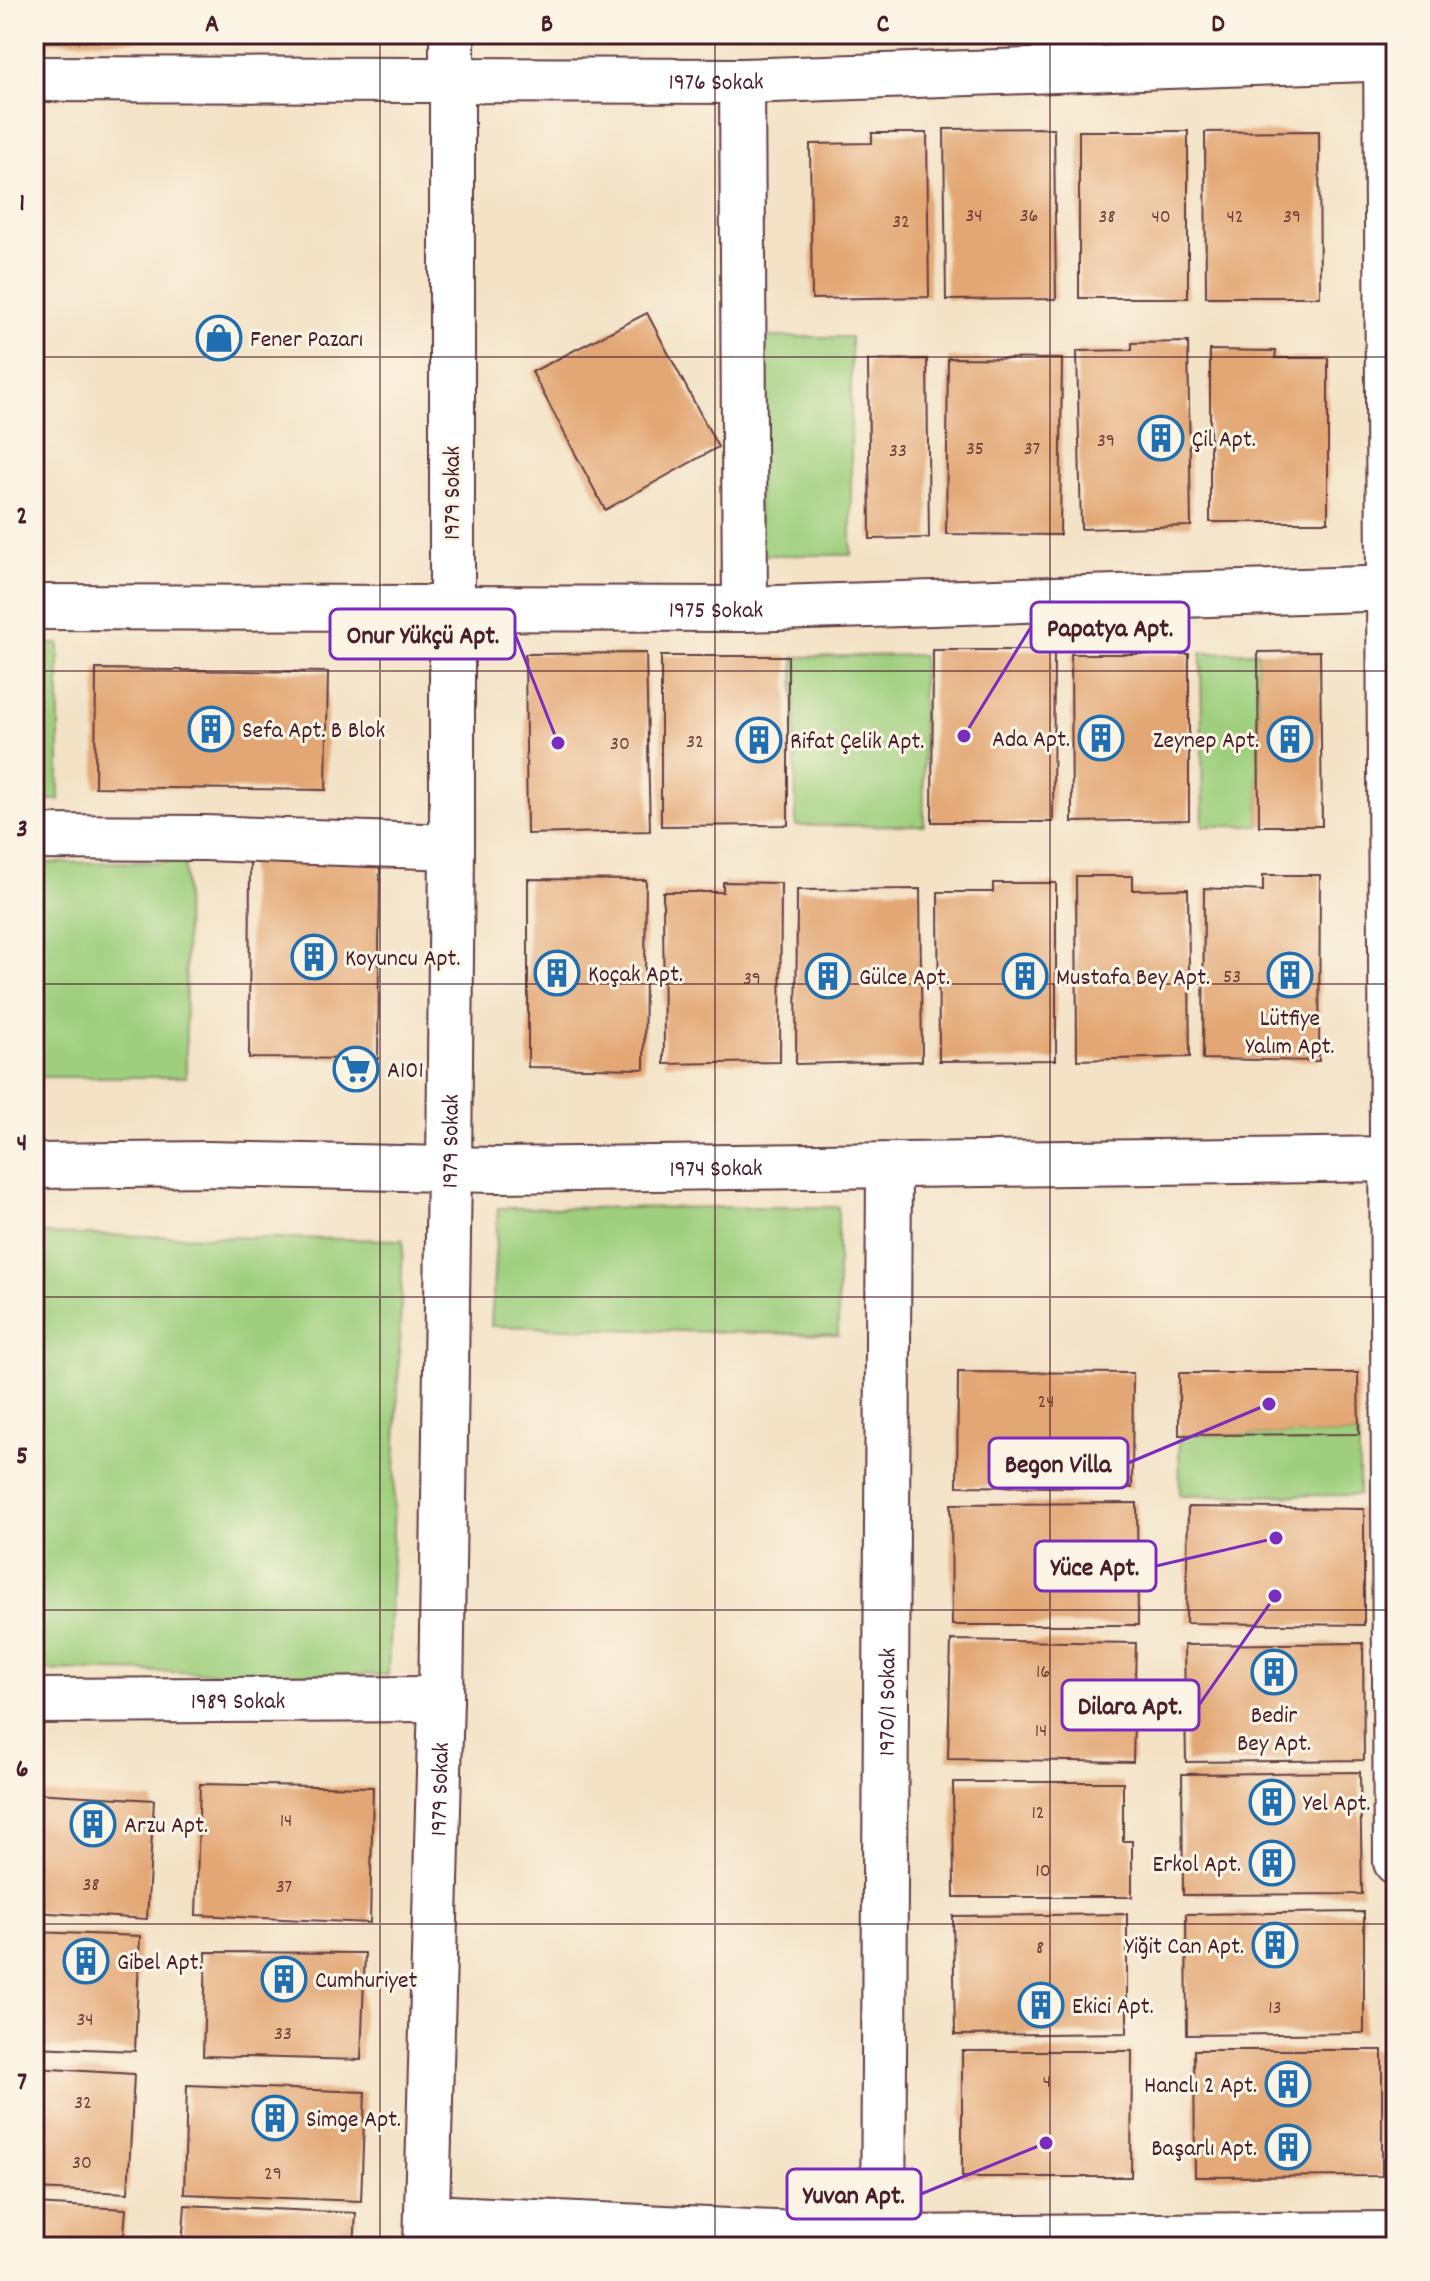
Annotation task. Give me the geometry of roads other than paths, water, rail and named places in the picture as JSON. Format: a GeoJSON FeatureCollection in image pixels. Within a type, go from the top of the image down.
{"type":"FeatureCollection","features":[{"type":"Feature","properties":{"kind":"street","name":"1979 Sokak"},"geometry":{"type":"LineString","coordinates":[[427,2232],[441,1699],[449,1170],[452,34]]}},
{"type":"Feature","properties":{"kind":"street","name":"1976 Sokak"},"geometry":{"type":"LineString","coordinates":[[34,79],[742,81],[1389,50]]}},
{"type":"Feature","properties":{"kind":"street"},"geometry":{"type":"LineString","coordinates":[[1389,50],[1396,1862]]}},
{"type":"Feature","properties":{"kind":"street"},"geometry":{"type":"LineString","coordinates":[[742,81],[745,609]]}},
{"type":"Feature","properties":{"kind":"street","name":"1975 Sokak"},"geometry":{"type":"LineString","coordinates":[[34,607],[745,609],[1392,588]]}},
{"type":"Feature","properties":{"kind":"street"},"geometry":{"type":"LineString","coordinates":[[34,837],[204,838],[452,847]]}},
{"type":"Feature","properties":{"kind":"street","name":"1974 Sokak"},"geometry":{"type":"LineString","coordinates":[[34,1166],[207,1164],[449,1170],[1394,1159]]}},
{"type":"Feature","properties":{"kind":"street","name":"1970/1 Sokak"},"geometry":{"type":"LineString","coordinates":[[883,2238],[889,1166]]}},
{"type":"Feature","properties":{"kind":"street","name":"1989 Sokak"},"geometry":{"type":"LineString","coordinates":[[34,1701],[441,1699]]}},
{"type":"Feature","properties":{"kind":"street"},"geometry":{"type":"LineString","coordinates":[[427,2232],[883,2238],[1396,2234]]}},
{"type":"Feature","properties":{"kind":"place","name":"Fener Pazarı"},"geometry":{"type":"Point","coordinates":[219,338]}},
{"type":"Feature","properties":{"kind":"place","name":"Çil Apt."},"geometry":{"type":"Point","coordinates":[1161,438]}},
{"type":"Feature","properties":{"kind":"place","name":"Sefa Apt. B Blok"},"geometry":{"type":"Point","coordinates":[211,729]}},
{"type":"Feature","properties":{"kind":"place","name":"Papatya Apt."},"geometry":{"type":"Point","coordinates":[964,736]}},
{"type":"Feature","properties":{"kind":"place","name":"Ada Apt."},"geometry":{"type":"Point","coordinates":[1101,738]}},
{"type":"Feature","properties":{"kind":"place","name":"Zeynep Apt."},"geometry":{"type":"Point","coordinates":[1290,739]}},
{"type":"Feature","properties":{"kind":"place","name":"Rifat Çelik Apt."},"geometry":{"type":"Point","coordinates":[759,740]}},
{"type":"Feature","properties":{"kind":"place","name":"Onur Yükçü Apt."},"geometry":{"type":"Point","coordinates":[558,743]}},
{"type":"Feature","properties":{"kind":"place","name":"Koyuncu Apt."},"geometry":{"type":"Point","coordinates":[314,957]}},
{"type":"Feature","properties":{"kind":"place","name":"Koçak Apt."},"geometry":{"type":"Point","coordinates":[557,973]}},
{"type":"Feature","properties":{"kind":"place","name":"Lütfiye Yalım Apt."},"geometry":{"type":"Point","coordinates":[1290,975]}},
{"type":"Feature","properties":{"kind":"place","name":"Gülce Apt."},"geometry":{"type":"Point","coordinates":[828,976]}},
{"type":"Feature","properties":{"kind":"place","name":"Mustafa Bey Apt."},"geometry":{"type":"Point","coordinates":[1025,976]}},
{"type":"Feature","properties":{"kind":"place","name":"A101"},"geometry":{"type":"Point","coordinates":[356,1069]}},
{"type":"Feature","properties":{"kind":"place","name":"Begon Villa"},"geometry":{"type":"Point","coordinates":[1269,1404]}},
{"type":"Feature","properties":{"kind":"place","name":"Yüce Apt."},"geometry":{"type":"Point","coordinates":[1276,1538]}},
{"type":"Feature","properties":{"kind":"place","name":"Dilara Apt."},"geometry":{"type":"Point","coordinates":[1275,1596]}},
{"type":"Feature","properties":{"kind":"place","name":"Bedir Bey Apt."},"geometry":{"type":"Point","coordinates":[1274,1672]}},
{"type":"Feature","properties":{"kind":"place","name":"Yel Apt."},"geometry":{"type":"Point","coordinates":[1272,1802]}},
{"type":"Feature","properties":{"kind":"place","name":"Arzu Apt."},"geometry":{"type":"Point","coordinates":[93,1824]}},
{"type":"Feature","properties":{"kind":"place","name":"Erkol Apt."},"geometry":{"type":"Point","coordinates":[1272,1863]}},
{"type":"Feature","properties":{"kind":"place","name":"Yiğit Can Apt."},"geometry":{"type":"Point","coordinates":[1275,1945]}},
{"type":"Feature","properties":{"kind":"place","name":"Gibel Apt."},"geometry":{"type":"Point","coordinates":[86,1961]}},
{"type":"Feature","properties":{"kind":"place","name":"Cumhuriyet"},"geometry":{"type":"Point","coordinates":[284,1979]}},
{"type":"Feature","properties":{"kind":"place","name":"Ekici Apt."},"geometry":{"type":"Point","coordinates":[1041,2005]}},
{"type":"Feature","properties":{"kind":"place","name":"Hanclı 2 Apt."},"geometry":{"type":"Point","coordinates":[1288,2084]}},
{"type":"Feature","properties":{"kind":"place","name":"Simge Apt."},"geometry":{"type":"Point","coordinates":[275,2118]}},
{"type":"Feature","properties":{"kind":"place","name":"Yuvan Apt."},"geometry":{"type":"Point","coordinates":[1046,2143]}},
{"type":"Feature","properties":{"kind":"place","name":"Başarlı Apt."},"geometry":{"type":"Point","coordinates":[1288,2147]}}]}
